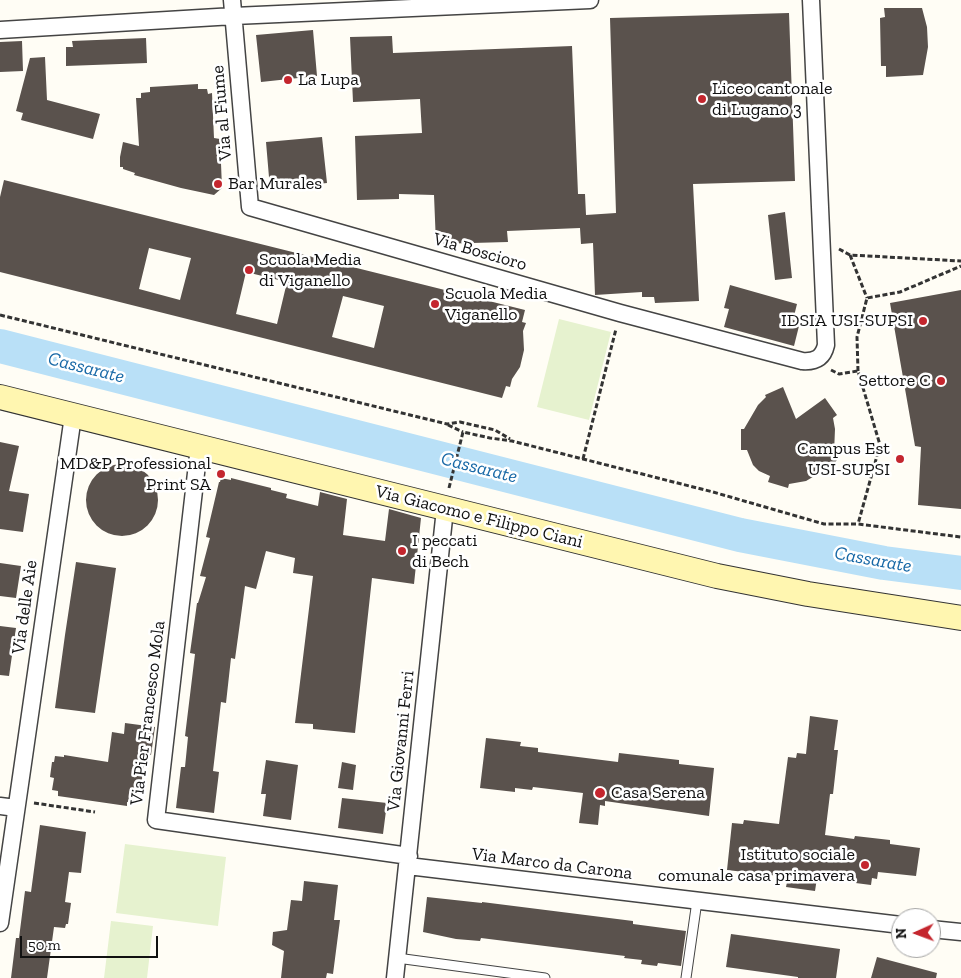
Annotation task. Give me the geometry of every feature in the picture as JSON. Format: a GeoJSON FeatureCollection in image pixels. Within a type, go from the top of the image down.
{"type":"FeatureCollection","features":[{"type":"Feature","properties":{"kind":"main road","name":"Via Giacomo e Filippo Ciani"},"geometry":{"type":"LineString","coordinates":[[0,398],[199,447],[447,499],[766,586],[961,618]]}},
{"type":"Feature","properties":{"kind":"street"},"geometry":{"type":"LineString","coordinates":[[0,30],[233,8],[590,0]]}},
{"type":"Feature","properties":{"kind":"street"},"geometry":{"type":"LineString","coordinates":[[811,0],[826,345],[821,357],[816,360]]}},
{"type":"Feature","properties":{"kind":"street","name":"Via al Fiume"},"geometry":{"type":"LineString","coordinates":[[233,8],[250,207]]}},
{"type":"Feature","properties":{"kind":"street","name":"Via Boscioro"},"geometry":{"type":"LineString","coordinates":[[250,207],[620,314],[802,361],[810,362],[816,360]]}},
{"type":"Feature","properties":{"kind":"street","name":"Via delle Aie"},"geometry":{"type":"LineString","coordinates":[[0,923],[11,805],[73,416]]}},
{"type":"Feature","properties":{"kind":"street","name":"Via Pier Francesco Mola"},"geometry":{"type":"LineString","coordinates":[[199,447],[156,820],[408,861]]}},
{"type":"Feature","properties":{"kind":"street","name":"Via Giovanni Ferri"},"geometry":{"type":"LineString","coordinates":[[394,978],[447,499]]}},
{"type":"Feature","properties":{"kind":"street","name":"Via Marco da Carona"},"geometry":{"type":"LineString","coordinates":[[408,861],[697,902],[891,924]]}},
{"type":"Feature","properties":{"kind":"street"},"geometry":{"type":"LineString","coordinates":[[941,930],[961,932]]}},
{"type":"Feature","properties":{"kind":"lane"},"geometry":{"type":"LineString","coordinates":[[686,978],[697,902]]}},
{"type":"Feature","properties":{"kind":"lane"},"geometry":{"type":"LineString","coordinates":[[397,958],[545,978]]}},
{"type":"Feature","properties":{"kind":"path"},"geometry":{"type":"LineString","coordinates":[[821,245],[834,246],[850,255],[961,261]]}},
{"type":"Feature","properties":{"kind":"path"},"geometry":{"type":"LineString","coordinates":[[850,255],[868,298],[858,337],[858,371],[880,445],[858,524]]}},
{"type":"Feature","properties":{"kind":"path"},"geometry":{"type":"LineString","coordinates":[[868,298],[900,292],[961,266]]}},
{"type":"Feature","properties":{"kind":"path"},"geometry":{"type":"LineString","coordinates":[[583,459],[620,314]]}},
{"type":"Feature","properties":{"kind":"path"},"geometry":{"type":"LineString","coordinates":[[0,315],[447,424],[462,433],[512,441],[713,492],[824,524],[858,524],[961,537]]}},
{"type":"Feature","properties":{"kind":"path"},"geometry":{"type":"LineString","coordinates":[[816,360],[839,374],[858,371]]}},
{"type":"Feature","properties":{"kind":"path"},"geometry":{"type":"LineString","coordinates":[[447,424],[460,422],[495,430],[512,441]]}},
{"type":"Feature","properties":{"kind":"path"},"geometry":{"type":"LineString","coordinates":[[447,499],[462,433]]}},
{"type":"Feature","properties":{"kind":"path"},"geometry":{"type":"LineString","coordinates":[[11,805],[95,812]]}},
{"type":"Feature","properties":{"kind":"green space"},"geometry":{"type":"Polygon","coordinates":[[[559,319],[611,332],[589,420],[537,407],[559,319]]]}},
{"type":"Feature","properties":{"kind":"green space"},"geometry":{"type":"Polygon","coordinates":[[[125,844],[226,857],[218,926],[116,913],[125,844]]]}},
{"type":"Feature","properties":{"kind":"green space"},"geometry":{"type":"Polygon","coordinates":[[[111,921],[153,926],[147,978],[104,978],[111,921]]]}},
{"type":"Feature","properties":{"kind":"building"},"geometry":{"type":"Polygon","coordinates":[[[884,8],[922,8],[927,27],[928,47],[923,75],[886,77],[886,66],[881,66],[880,18],[885,17],[884,8]]]}},
{"type":"Feature","properties":{"kind":"building"},"geometry":{"type":"Polygon","coordinates":[[[789,13],[795,181],[693,184],[699,301],[655,303],[654,297],[642,297],[642,292],[595,295],[593,243],[581,244],[580,228],[507,231],[508,242],[436,244],[434,195],[399,194],[399,199],[357,200],[355,136],[422,133],[420,99],[353,102],[350,37],[392,36],[393,53],[572,46],[578,194],[585,194],[586,215],[616,213],[610,18],[789,13]]]}},
{"type":"Feature","properties":{"kind":"building"},"geometry":{"type":"Polygon","coordinates":[[[313,30],[317,76],[261,82],[256,35],[313,30]]]}},
{"type":"Feature","properties":{"kind":"building"},"geometry":{"type":"Polygon","coordinates":[[[146,38],[147,63],[66,66],[66,47],[73,47],[72,41],[146,38]]]}},
{"type":"Feature","properties":{"kind":"building"},"geometry":{"type":"Polygon","coordinates":[[[22,41],[23,71],[0,72],[0,42],[22,41]]]}},
{"type":"Feature","properties":{"kind":"building"},"geometry":{"type":"Polygon","coordinates":[[[45,57],[47,100],[100,114],[93,139],[21,120],[23,113],[16,111],[30,58],[45,57]]]}},
{"type":"Feature","properties":{"kind":"building"},"geometry":{"type":"Polygon","coordinates":[[[198,84],[198,89],[207,89],[208,94],[212,93],[214,138],[220,139],[222,188],[214,195],[134,175],[135,173],[120,167],[123,142],[139,146],[136,98],[141,98],[141,93],[150,92],[150,87],[198,84]]]}},
{"type":"Feature","properties":{"kind":"building"},"geometry":{"type":"Polygon","coordinates":[[[322,137],[327,183],[270,189],[266,142],[322,137]]]}},
{"type":"Feature","properties":{"kind":"building","name":"Scuola Media Viganello"},"geometry":{"type":"Polygon","coordinates":[[[4,180],[525,310],[522,322],[526,323],[523,331],[524,350],[520,367],[512,379],[510,387],[506,386],[502,398],[0,272],[0,197],[4,180]],[[149,248],[139,289],[180,300],[191,258],[149,248]],[[246,272],[236,314],[277,324],[287,282],[246,272]],[[343,296],[332,337],[374,348],[384,306],[343,296]]]}},
{"type":"Feature","properties":{"kind":"building"},"geometry":{"type":"Polygon","coordinates":[[[785,212],[792,278],[775,280],[768,215],[785,212]]]}},
{"type":"Feature","properties":{"kind":"building"},"geometry":{"type":"Polygon","coordinates":[[[730,285],[797,304],[793,320],[800,322],[794,346],[724,327],[729,309],[724,308],[730,285]]]}},
{"type":"Feature","properties":{"kind":"building"},"geometry":{"type":"Polygon","coordinates":[[[961,290],[961,509],[918,505],[921,447],[915,446],[890,303],[961,290]]]}},
{"type":"Feature","properties":{"kind":"building"},"geometry":{"type":"Polygon","coordinates":[[[783,387],[796,419],[825,398],[837,415],[833,418],[835,429],[834,453],[839,457],[827,474],[823,471],[806,481],[789,484],[788,488],[768,482],[770,476],[759,471],[753,465],[747,450],[741,450],[741,429],[744,429],[758,405],[766,397],[765,395],[783,387]]]}},
{"type":"Feature","properties":{"kind":"building"},"geometry":{"type":"Polygon","coordinates":[[[0,442],[19,446],[9,491],[29,494],[23,532],[0,529],[0,442]]]}},
{"type":"Feature","properties":{"kind":"building"},"geometry":{"type":"Polygon","coordinates":[[[122,464],[142,470],[152,480],[158,500],[152,520],[142,530],[122,536],[102,530],[92,520],[86,500],[92,480],[102,470],[122,464]]]}},
{"type":"Feature","properties":{"kind":"building"},"geometry":{"type":"Polygon","coordinates":[[[221,478],[231,480],[231,478],[271,488],[271,490],[287,494],[286,498],[318,506],[320,492],[347,499],[343,535],[385,541],[389,509],[421,518],[414,584],[372,578],[355,733],[313,729],[313,724],[295,723],[313,576],[293,573],[295,558],[266,551],[256,589],[245,586],[235,659],[231,658],[226,703],[221,702],[213,771],[219,772],[214,813],[176,808],[181,767],[185,767],[188,737],[185,736],[195,654],[190,653],[197,603],[206,577],[200,576],[210,538],[206,537],[221,478]]]}},
{"type":"Feature","properties":{"kind":"building"},"geometry":{"type":"Polygon","coordinates":[[[76,562],[116,568],[95,713],[55,708],[76,562]]]}},
{"type":"Feature","properties":{"kind":"building"},"geometry":{"type":"Polygon","coordinates":[[[0,563],[21,566],[16,598],[0,596],[0,563]]]}},
{"type":"Feature","properties":{"kind":"building"},"geometry":{"type":"Polygon","coordinates":[[[0,626],[16,628],[9,676],[0,675],[0,626]]]}},
{"type":"Feature","properties":{"kind":"building"},"geometry":{"type":"Polygon","coordinates":[[[810,716],[838,720],[834,750],[838,750],[833,794],[830,794],[825,835],[854,839],[855,836],[890,840],[890,844],[920,848],[916,876],[878,872],[877,879],[872,878],[871,885],[817,878],[815,891],[786,887],[788,877],[727,870],[732,823],[743,824],[744,820],[779,824],[788,757],[796,758],[797,753],[806,754],[810,716]]]}},
{"type":"Feature","properties":{"kind":"building"},"geometry":{"type":"Polygon","coordinates":[[[125,723],[155,727],[151,755],[146,754],[140,791],[135,791],[134,803],[127,802],[127,806],[58,796],[58,791],[52,790],[54,778],[50,777],[52,762],[54,762],[55,756],[64,757],[64,755],[108,762],[112,732],[124,734],[125,723]]]}},
{"type":"Feature","properties":{"kind":"building"},"geometry":{"type":"Polygon","coordinates":[[[486,738],[521,742],[520,746],[538,748],[538,752],[618,762],[619,753],[679,760],[679,764],[714,768],[709,816],[605,801],[605,806],[600,805],[598,825],[579,823],[583,793],[533,787],[532,790],[515,788],[515,792],[480,788],[486,738]]]}},
{"type":"Feature","properties":{"kind":"building"},"geometry":{"type":"Polygon","coordinates":[[[266,760],[298,765],[291,820],[263,816],[266,794],[261,794],[266,760]]]}},
{"type":"Feature","properties":{"kind":"building"},"geometry":{"type":"Polygon","coordinates":[[[342,762],[356,765],[353,790],[338,788],[342,762]]]}},
{"type":"Feature","properties":{"kind":"building"},"geometry":{"type":"Polygon","coordinates":[[[342,798],[387,803],[383,834],[338,828],[342,798]]]}},
{"type":"Feature","properties":{"kind":"building"},"geometry":{"type":"Polygon","coordinates":[[[40,825],[86,832],[81,873],[69,872],[65,902],[71,903],[68,924],[66,924],[65,928],[54,927],[47,978],[11,978],[16,938],[19,938],[25,891],[31,892],[40,825]]]}},
{"type":"Feature","properties":{"kind":"building"},"geometry":{"type":"Polygon","coordinates":[[[304,881],[338,885],[334,920],[340,920],[333,974],[327,973],[326,978],[281,978],[284,951],[272,945],[273,932],[287,930],[291,900],[302,901],[304,881]]]}},
{"type":"Feature","properties":{"kind":"building"},"geometry":{"type":"Polygon","coordinates":[[[427,897],[633,921],[633,924],[686,931],[681,966],[658,963],[657,966],[641,964],[642,960],[624,958],[625,956],[481,938],[480,941],[456,939],[423,932],[427,897]]]}},
{"type":"Feature","properties":{"kind":"building"},"geometry":{"type":"Polygon","coordinates":[[[731,934],[840,949],[836,978],[798,978],[726,967],[731,934]]]}},
{"type":"Feature","properties":{"kind":"building"},"geometry":{"type":"Polygon","coordinates":[[[877,957],[937,973],[936,978],[871,978],[877,957]]]}},
{"type":"Feature","properties":{"kind":"waterway","name":"Cassarate"},"geometry":{"type":"LineString","coordinates":[[0,346],[740,535],[884,563],[961,573]]}},
{"type":"Feature","properties":{"kind":"place","name":"La Lupa"},"geometry":{"type":"Point","coordinates":[288,80]}},
{"type":"Feature","properties":{"kind":"place","name":"Liceo cantonale di Lugano 3"},"geometry":{"type":"Point","coordinates":[702,99]}},
{"type":"Feature","properties":{"kind":"place","name":"Bar Murales"},"geometry":{"type":"Point","coordinates":[218,184]}},
{"type":"Feature","properties":{"kind":"place","name":"Scuola Media di Viganello"},"geometry":{"type":"Point","coordinates":[249,270]}},
{"type":"Feature","properties":{"kind":"place","name":"Scuola Media Viganello"},"geometry":{"type":"Point","coordinates":[435,304]}},
{"type":"Feature","properties":{"kind":"place","name":"IDSIA USI-SUPSI"},"geometry":{"type":"Point","coordinates":[923,321]}},
{"type":"Feature","properties":{"kind":"place","name":"Settore C"},"geometry":{"type":"Point","coordinates":[941,381]}},
{"type":"Feature","properties":{"kind":"place","name":"Campus Est USI-SUPSI"},"geometry":{"type":"Point","coordinates":[900,459]}},
{"type":"Feature","properties":{"kind":"place","name":"MD&P Professional Print SA"},"geometry":{"type":"Point","coordinates":[221,474]}},
{"type":"Feature","properties":{"kind":"place","name":"I peccati di Bech"},"geometry":{"type":"Point","coordinates":[402,551]}},
{"type":"Feature","properties":{"kind":"place","name":"Casa Serena"},"geometry":{"type":"Point","coordinates":[600,793]}},
{"type":"Feature","properties":{"kind":"place","name":"Istituto sociale comunale casa primavera"},"geometry":{"type":"Point","coordinates":[865,865]}}]}
